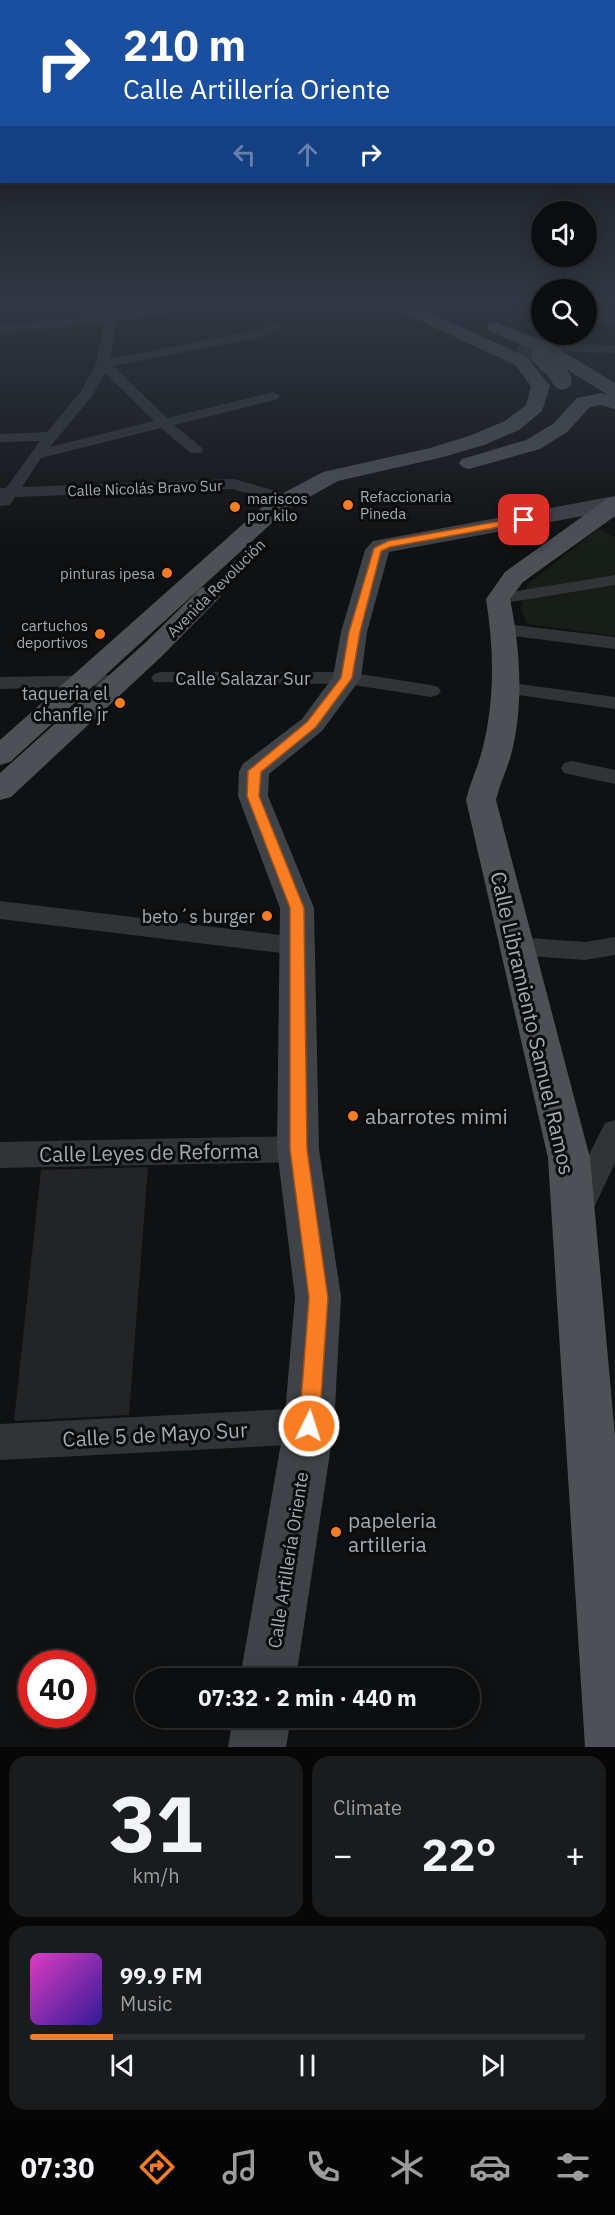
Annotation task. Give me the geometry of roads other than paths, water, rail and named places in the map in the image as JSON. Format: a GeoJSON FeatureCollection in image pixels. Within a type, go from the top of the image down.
{"type":"FeatureCollection","features":[{"type":"Feature","properties":{"kind":"main road","name":"Avenida Revolución"},"geometry":{"type":"LineString","coordinates":[[0,756],[270,512],[287,500],[317,481],[460,446],[502,431],[523,420],[535,408],[540,393],[538,386]]}},
{"type":"Feature","properties":{"kind":"main road","name":"Avenida Revolución"},"geometry":{"type":"LineString","coordinates":[[0,790],[154,649],[270,534],[300,510],[365,480],[497,448],[538,429],[552,418],[564,386]]}},
{"type":"Feature","properties":{"kind":"main road"},"geometry":{"type":"LineString","coordinates":[[564,386],[615,396]]}},
{"type":"Feature","properties":{"kind":"main road"},"geometry":{"type":"LineString","coordinates":[[344,490],[383,483],[535,445],[572,420],[584,402],[601,399],[615,403]]}},
{"type":"Feature","properties":{"kind":"main road"},"geometry":{"type":"LineString","coordinates":[[498,599],[514,577],[611,510]]}},
{"type":"Feature","properties":{"kind":"main road","name":"Calle Libramiento Samuel Ramos"},"geometry":{"type":"LineString","coordinates":[[498,599],[505,630],[504,688],[499,744],[481,800],[567,1149],[614,1747]]}},
{"type":"Feature","properties":{"kind":"street"},"geometry":{"type":"LineString","coordinates":[[0,507],[5,493],[91,386]]}},
{"type":"Feature","properties":{"kind":"street"},"geometry":{"type":"LineString","coordinates":[[125,386],[196,450]]}},
{"type":"Feature","properties":{"kind":"street"},"geometry":{"type":"LineString","coordinates":[[36,455],[273,396]]}},
{"type":"Feature","properties":{"kind":"street"},"geometry":{"type":"LineString","coordinates":[[0,438],[51,436]]}},
{"type":"Feature","properties":{"kind":"street","name":"Calle Nicolás Bravo Sur"},"geometry":{"type":"LineString","coordinates":[[5,493],[234,484],[287,500]]}},
{"type":"Feature","properties":{"kind":"street","name":"Calle Artillería Oriente"},"geometry":{"type":"LineString","coordinates":[[270,1668],[309,1426],[318,1298],[298,1149],[297,908],[253,796],[254,771],[312,725],[347,678],[354,632],[377,550],[381,546],[611,510]]}},
{"type":"Feature","properties":{"kind":"street"},"geometry":{"type":"LineString","coordinates":[[498,599],[615,580]]}},
{"type":"Feature","properties":{"kind":"street"},"geometry":{"type":"LineString","coordinates":[[505,630],[615,644]]}},
{"type":"Feature","properties":{"kind":"street","name":"Calle Salazar Sur"},"geometry":{"type":"LineString","coordinates":[[161,678],[347,678],[431,691]]}},
{"type":"Feature","properties":{"kind":"street"},"geometry":{"type":"LineString","coordinates":[[0,683],[117,681]]}},
{"type":"Feature","properties":{"kind":"street"},"geometry":{"type":"LineString","coordinates":[[504,688],[615,703]]}},
{"type":"Feature","properties":{"kind":"street"},"geometry":{"type":"LineString","coordinates":[[572,768],[615,777]]}},
{"type":"Feature","properties":{"kind":"street"},"geometry":{"type":"LineString","coordinates":[[0,910],[298,946]]}},
{"type":"Feature","properties":{"kind":"street"},"geometry":{"type":"LineString","coordinates":[[516,946],[585,951],[615,946]]}},
{"type":"Feature","properties":{"kind":"street"},"geometry":{"type":"LineString","coordinates":[[574,1217],[615,1132]]}},
{"type":"Feature","properties":{"kind":"street","name":"Calle Leyes de Reforma"},"geometry":{"type":"LineString","coordinates":[[0,1155],[298,1149]]}},
{"type":"Feature","properties":{"kind":"street","name":"Calle 5 de Mayo Sur"},"geometry":{"type":"LineString","coordinates":[[0,1442],[309,1426]]}},
{"type":"Feature","properties":{"kind":"street"},"geometry":{"type":"LineString","coordinates":[[257,1747],[260,1728]]}},
{"type":"Feature","properties":{"kind":"place","name":"Refaccionaria Pineda"},"geometry":{"type":"Point","coordinates":[348,505]}},
{"type":"Feature","properties":{"kind":"place","name":"mariscos por kilo"},"geometry":{"type":"Point","coordinates":[235,507]}},
{"type":"Feature","properties":{"kind":"place","name":"pinturas ipesa"},"geometry":{"type":"Point","coordinates":[167,573]}},
{"type":"Feature","properties":{"kind":"place","name":"cartuchos deportivos"},"geometry":{"type":"Point","coordinates":[100,634]}},
{"type":"Feature","properties":{"kind":"place","name":"taqueria el chanfle jr"},"geometry":{"type":"Point","coordinates":[120,703]}},
{"type":"Feature","properties":{"kind":"place","name":"beto´s burger"},"geometry":{"type":"Point","coordinates":[267,916]}},
{"type":"Feature","properties":{"kind":"place","name":"abarrotes mimi"},"geometry":{"type":"Point","coordinates":[353,1116]}},
{"type":"Feature","properties":{"kind":"place","name":"papeleria artilleria"},"geometry":{"type":"Point","coordinates":[336,1532]}}]}
